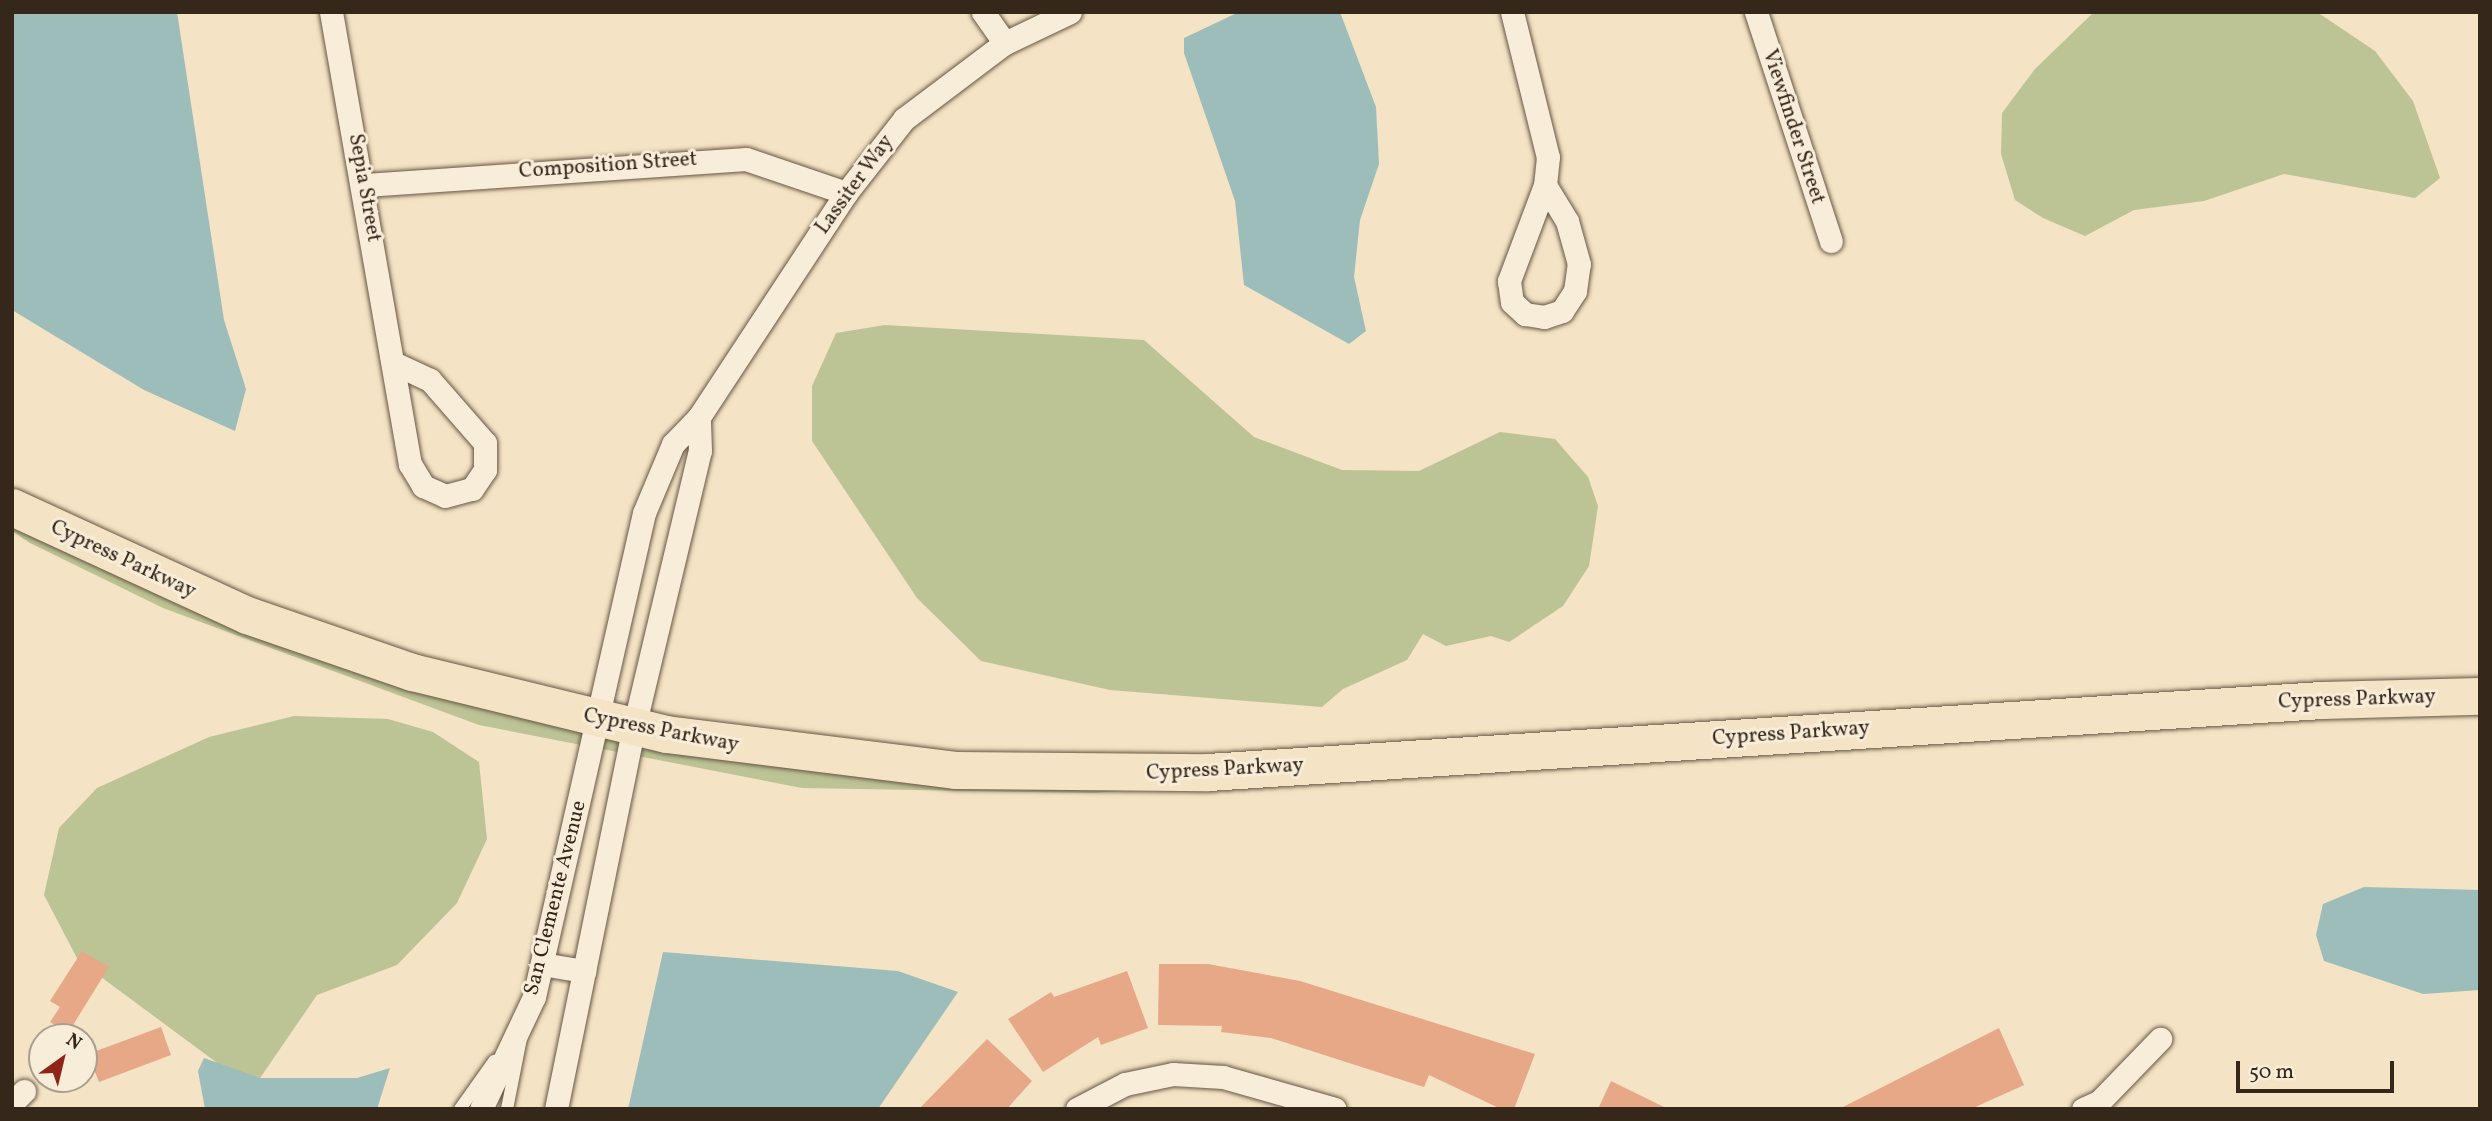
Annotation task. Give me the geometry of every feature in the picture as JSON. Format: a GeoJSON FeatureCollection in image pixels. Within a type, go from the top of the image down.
{"type":"FeatureCollection","features":[{"type":"Feature","properties":{"kind":"main road","name":"Cypress Parkway"},"geometry":{"type":"LineString","coordinates":[[12,508],[155,576],[349,652],[599,720],[880,764],[1158,774],[2480,696]]}},
{"type":"Feature","properties":{"kind":"street","name":"Sepia Street"},"geometry":{"type":"LineString","coordinates":[[331,12],[365,185],[410,464],[423,486],[445,496],[472,489],[485,470],[485,443],[430,380],[395,364]]}},
{"type":"Feature","properties":{"kind":"street"},"geometry":{"type":"LineString","coordinates":[[983,12],[1005,43]]}},
{"type":"Feature","properties":{"kind":"street","name":"Lassiter Way"},"geometry":{"type":"LineString","coordinates":[[599,720],[652,488],[673,444],[699,417],[846,193],[905,119],[1005,43],[1070,12]]}},
{"type":"Feature","properties":{"kind":"street"},"geometry":{"type":"LineString","coordinates":[[1512,12],[1548,157],[1545,185],[1509,281],[1512,302],[1525,314],[1544,317],[1562,311],[1575,290],[1579,264],[1567,221],[1545,185]]}},
{"type":"Feature","properties":{"kind":"street","name":"Viewfinder Street"},"geometry":{"type":"LineString","coordinates":[[1756,12],[1831,241]]}},
{"type":"Feature","properties":{"kind":"street","name":"Composition Street"},"geometry":{"type":"LineString","coordinates":[[365,185],[746,159],[846,193]]}},
{"type":"Feature","properties":{"kind":"street"},"geometry":{"type":"LineString","coordinates":[[634,727],[700,451],[699,417]]}},
{"type":"Feature","properties":{"kind":"street","name":"San Clemente Avenue"},"geometry":{"type":"LineString","coordinates":[[481,1109],[523,1020],[542,964],[599,720]]}},
{"type":"Feature","properties":{"kind":"street","name":"San Clemente Avenue"},"geometry":{"type":"LineString","coordinates":[[556,1109],[634,727]]}},
{"type":"Feature","properties":{"kind":"street"},"geometry":{"type":"LineString","coordinates":[[542,964],[584,971]]}},
{"type":"Feature","properties":{"kind":"street"},"geometry":{"type":"LineString","coordinates":[[2083,1109],[2099,1102],[2160,1039]]}},
{"type":"Feature","properties":{"kind":"street"},"geometry":{"type":"LineString","coordinates":[[1077,1109],[1125,1084],[1174,1074],[1223,1077],[1335,1109]]}},
{"type":"Feature","properties":{"kind":"lane"},"geometry":{"type":"LineString","coordinates":[[460,1109],[523,1020]]}},
{"type":"Feature","properties":{"kind":"lane"},"geometry":{"type":"LineString","coordinates":[[507,1109],[518,1080],[523,1020]]}},
{"type":"Feature","properties":{"kind":"green space"},"geometry":{"type":"Polygon","coordinates":[[[2094,12],[2317,12],[2375,51],[2413,101],[2440,178],[2415,198],[2284,174],[2204,201],[2134,210],[2085,236],[2043,218],[2015,200],[2001,154],[2002,113],[2035,69],[2094,12]]]}},
{"type":"Feature","properties":{"kind":"green space"},"geometry":{"type":"Polygon","coordinates":[[[885,325],[1144,340],[1254,437],[1342,470],[1419,471],[1500,432],[1555,439],[1588,477],[1598,506],[1589,566],[1563,606],[1509,642],[1491,636],[1446,646],[1423,634],[1407,660],[1343,689],[1322,707],[1110,690],[981,661],[917,598],[812,441],[812,386],[836,333],[885,325]]]}},
{"type":"Feature","properties":{"kind":"green space"},"geometry":{"type":"Polygon","coordinates":[[[12,521],[590,731],[1290,779],[1093,793],[802,788],[479,725],[163,608],[30,543],[12,531],[12,521]]]}},
{"type":"Feature","properties":{"kind":"green space"},"geometry":{"type":"Polygon","coordinates":[[[294,716],[388,719],[433,732],[479,762],[487,839],[457,903],[397,965],[317,995],[260,1078],[220,1065],[78,960],[44,895],[59,828],[97,788],[209,737],[294,716]]]}},
{"type":"Feature","properties":{"kind":"water"},"geometry":{"type":"Polygon","coordinates":[[[12,12],[177,12],[224,320],[246,389],[235,431],[144,390],[12,310],[12,12]]]}},
{"type":"Feature","properties":{"kind":"water"},"geometry":{"type":"Polygon","coordinates":[[[1239,12],[1340,12],[1376,107],[1379,164],[1360,220],[1354,277],[1366,331],[1349,344],[1244,285],[1235,201],[1184,53],[1184,38],[1239,12]]]}},
{"type":"Feature","properties":{"kind":"water"},"geometry":{"type":"Polygon","coordinates":[[[2364,887],[2480,890],[2480,990],[2423,994],[2324,961],[2316,935],[2323,904],[2364,887]]]}},
{"type":"Feature","properties":{"kind":"water"},"geometry":{"type":"Polygon","coordinates":[[[663,952],[898,971],[958,992],[878,1109],[628,1109],[663,952]]]}},
{"type":"Feature","properties":{"kind":"water"},"geometry":{"type":"Polygon","coordinates":[[[204,1058],[260,1078],[357,1078],[390,1068],[377,1109],[205,1109],[198,1071],[204,1058]]]}},
{"type":"Feature","properties":{"kind":"building"},"geometry":{"type":"Polygon","coordinates":[[[82,951],[109,967],[74,1023],[50,1022],[60,1007],[50,1001],[82,951]]]}},
{"type":"Feature","properties":{"kind":"building"},"geometry":{"type":"Polygon","coordinates":[[[1159,964],[1208,964],[1300,981],[1535,1054],[1514,1109],[1501,1109],[1429,1075],[1424,1087],[1271,1038],[1221,1032],[1222,1026],[1158,1025],[1159,964]]]}},
{"type":"Feature","properties":{"kind":"building"},"geometry":{"type":"Polygon","coordinates":[[[1127,971],[1148,1028],[1101,1045],[1098,1037],[1043,1072],[1008,1019],[1051,992],[1054,997],[1127,971]]]}},
{"type":"Feature","properties":{"kind":"building"},"geometry":{"type":"Polygon","coordinates":[[[161,1027],[171,1055],[99,1082],[98,1050],[161,1027]]]}},
{"type":"Feature","properties":{"kind":"building"},"geometry":{"type":"Polygon","coordinates":[[[1999,1028],[2024,1085],[1971,1109],[1839,1109],[1999,1028]]]}},
{"type":"Feature","properties":{"kind":"building"},"geometry":{"type":"Polygon","coordinates":[[[987,1039],[1032,1081],[1007,1109],[919,1109],[987,1039]]]}},
{"type":"Feature","properties":{"kind":"building"},"geometry":{"type":"Polygon","coordinates":[[[1611,1081],[1668,1109],[1598,1109],[1611,1081]]]}}]}
